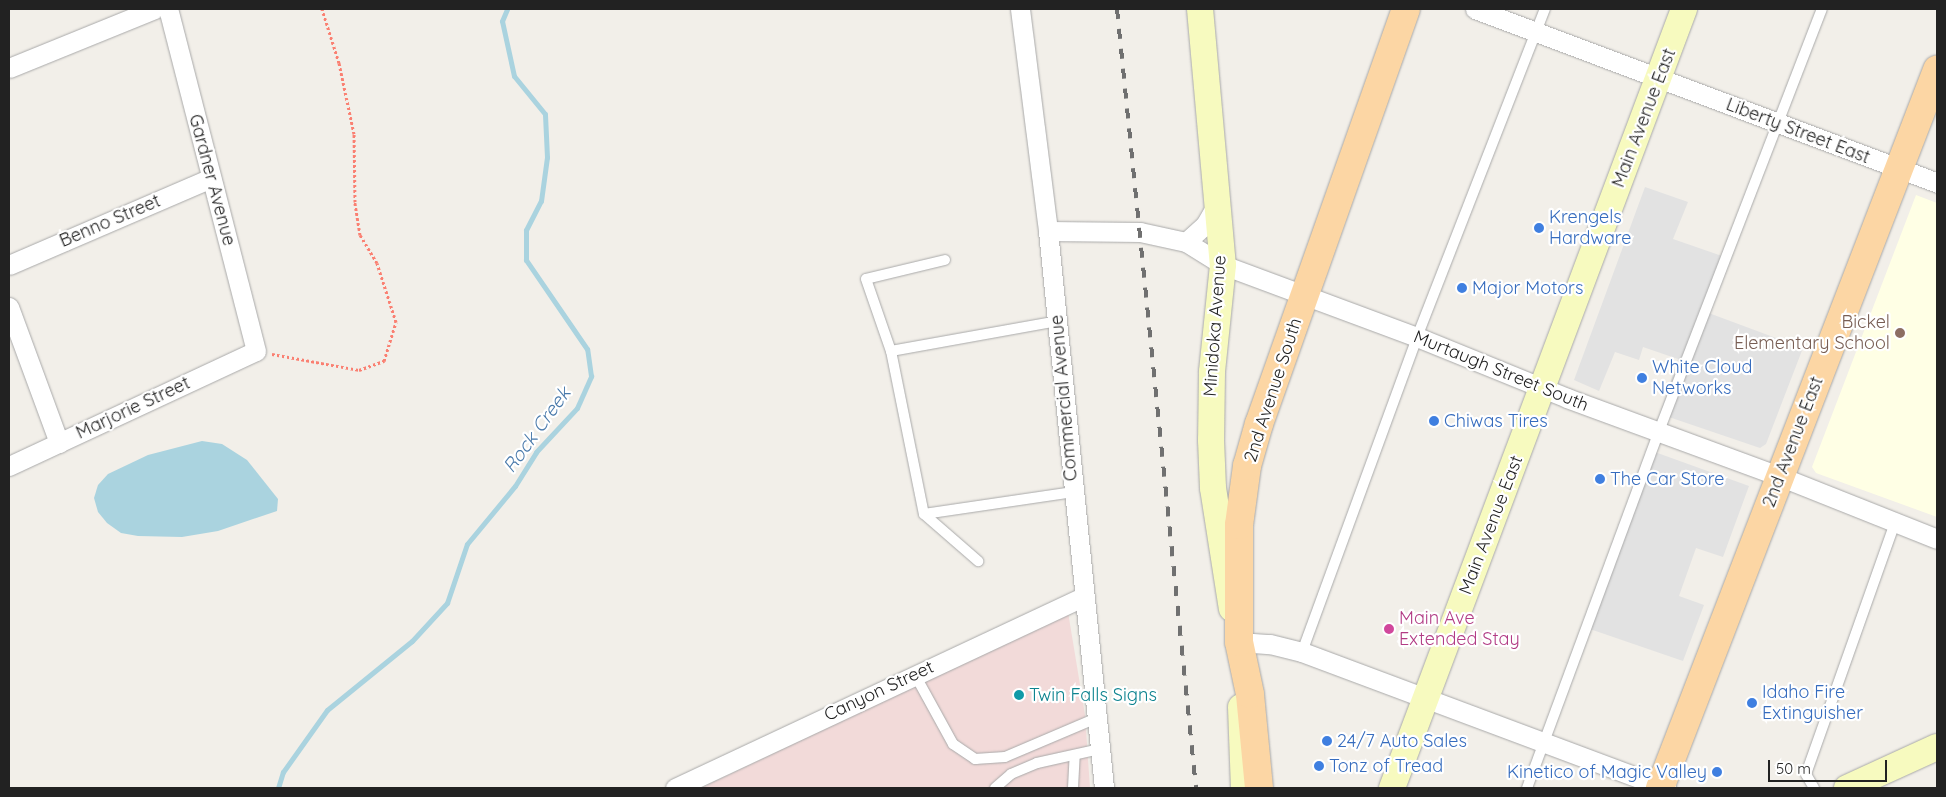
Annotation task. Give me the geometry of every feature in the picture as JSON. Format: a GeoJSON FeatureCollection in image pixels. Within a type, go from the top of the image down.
{"type":"FeatureCollection","features":[{"type":"Feature","properties":{"kind":"main road","name":"2nd Avenue South"},"geometry":{"type":"LineString","coordinates":[[1258,788],[1250,694],[1240,649],[1239,525],[1247,466],[1304,296],[1406,9]]}},
{"type":"Feature","properties":{"kind":"main road","name":"2nd Avenue East"},"geometry":{"type":"LineString","coordinates":[[1663,788],[1779,476],[1937,70]]}},
{"type":"Feature","properties":{"kind":"street"},"geometry":{"type":"LineString","coordinates":[[9,68],[154,9]]}},
{"type":"Feature","properties":{"kind":"street","name":"Gardner Avenue"},"geometry":{"type":"LineString","coordinates":[[168,9],[256,351]]}},
{"type":"Feature","properties":{"kind":"street","name":"Commercial Avenue"},"geometry":{"type":"LineString","coordinates":[[1020,9],[1048,230],[1104,788]]}},
{"type":"Feature","properties":{"kind":"street","name":"Minidoka Avenue"},"geometry":{"type":"LineString","coordinates":[[1200,9],[1222,265],[1212,372],[1211,440],[1223,560],[1240,649],[1244,788]]}},
{"type":"Feature","properties":{"kind":"street","name":"Liberty Street East"},"geometry":{"type":"LineString","coordinates":[[1475,9],[1937,184]]}},
{"type":"Feature","properties":{"kind":"street","name":"Main Avenue East"},"geometry":{"type":"LineString","coordinates":[[1392,788],[1684,9]]}},
{"type":"Feature","properties":{"kind":"street","name":"Benno Street"},"geometry":{"type":"LineString","coordinates":[[9,264],[212,178]]}},
{"type":"Feature","properties":{"kind":"street"},"geometry":{"type":"LineString","coordinates":[[1048,230],[1140,232],[1186,242],[1205,226],[1217,204]]}},
{"type":"Feature","properties":{"kind":"street","name":"Murtaugh Street South"},"geometry":{"type":"LineString","coordinates":[[1186,242],[1222,265],[1417,337],[1543,388],[1779,476],[1937,539]]}},
{"type":"Feature","properties":{"kind":"street"},"geometry":{"type":"LineString","coordinates":[[9,307],[59,443]]}},
{"type":"Feature","properties":{"kind":"street","name":"Marjorie Street"},"geometry":{"type":"LineString","coordinates":[[9,466],[256,351]]}},
{"type":"Feature","properties":{"kind":"street","name":"Canyon Street"},"geometry":{"type":"LineString","coordinates":[[675,788],[914,674],[1084,596]]}},
{"type":"Feature","properties":{"kind":"street"},"geometry":{"type":"LineString","coordinates":[[1240,649],[1270,644],[1302,652],[1544,745],[1663,788]]}},
{"type":"Feature","properties":{"kind":"street"},"geometry":{"type":"LineString","coordinates":[[1250,694],[1268,765],[1271,788]]}},
{"type":"Feature","properties":{"kind":"street"},"geometry":{"type":"LineString","coordinates":[[1847,788],[1937,747]]}},
{"type":"Feature","properties":{"kind":"lane"},"geometry":{"type":"LineString","coordinates":[[1302,652],[1417,337],[1546,9]]}},
{"type":"Feature","properties":{"kind":"lane"},"geometry":{"type":"LineString","coordinates":[[1527,788],[1660,431],[1822,9]]}},
{"type":"Feature","properties":{"kind":"lane"},"geometry":{"type":"LineString","coordinates":[[945,260],[866,279],[890,351],[924,514],[978,561]]}},
{"type":"Feature","properties":{"kind":"lane"},"geometry":{"type":"LineString","coordinates":[[890,351],[1057,321]]}},
{"type":"Feature","properties":{"kind":"lane"},"geometry":{"type":"LineString","coordinates":[[924,514],[1073,492]]}},
{"type":"Feature","properties":{"kind":"lane"},"geometry":{"type":"LineString","coordinates":[[1814,788],[1806,774],[1895,522]]}},
{"type":"Feature","properties":{"kind":"lane"},"geometry":{"type":"LineString","coordinates":[[914,674],[953,744],[975,759],[1005,757],[1097,718]]}},
{"type":"Feature","properties":{"kind":"lane"},"geometry":{"type":"LineString","coordinates":[[995,788],[1011,774],[1037,763],[1100,749]]}},
{"type":"Feature","properties":{"kind":"lane"},"geometry":{"type":"LineString","coordinates":[[1073,788],[1074,755]]}},
{"type":"Feature","properties":{"kind":"path"},"geometry":{"type":"LineString","coordinates":[[256,351],[359,370],[384,362],[396,322],[378,263],[360,235],[355,202],[354,134],[339,63],[322,9]]}},
{"type":"Feature","properties":{"kind":"shaded area"},"geometry":{"type":"Polygon","coordinates":[[[1645,187],[1688,202],[1673,239],[1722,256],[1706,312],[1803,348],[1766,444],[1760,448],[1660,414],[1678,359],[1643,347],[1639,360],[1615,352],[1599,391],[1574,380],[1645,187]]]}},
{"type":"Feature","properties":{"kind":"shaded area","name":"Bickel Elementary School"},"geometry":{"type":"Polygon","coordinates":[[[1916,195],[1937,203],[1937,517],[1816,473],[1812,467],[1916,195]]]}},
{"type":"Feature","properties":{"kind":"shaded area"},"geometry":{"type":"Polygon","coordinates":[[[1652,451],[1749,486],[1723,557],[1696,548],[1679,596],[1704,605],[1683,661],[1587,628],[1652,451]]]}},
{"type":"Feature","properties":{"kind":"shaded area"},"geometry":{"type":"Polygon","coordinates":[[[1068,612],[1085,715],[1090,788],[701,788],[1068,612]]]}},
{"type":"Feature","properties":{"kind":"water"},"geometry":{"type":"Polygon","coordinates":[[[202,441],[222,444],[247,460],[278,499],[277,511],[218,531],[182,537],[138,536],[121,533],[107,523],[98,512],[94,498],[98,485],[108,474],[148,455],[202,441]]]}},
{"type":"Feature","properties":{"kind":"waterway","name":"Rock Creek"},"geometry":{"type":"LineString","coordinates":[[278,788],[283,772],[327,710],[412,641],[447,603],[467,544],[515,486],[536,452],[577,408],[591,376],[587,349],[526,260],[526,230],[541,201],[547,157],[545,114],[514,76],[502,21],[507,9]]}},
{"type":"Feature","properties":{"kind":"railway"},"geometry":{"type":"LineString","coordinates":[[1117,9],[1196,788]]}},
{"type":"Feature","properties":{"kind":"place","name":"Krengels Hardware"},"geometry":{"type":"Point","coordinates":[1539,228]}},
{"type":"Feature","properties":{"kind":"place","name":"Major Motors"},"geometry":{"type":"Point","coordinates":[1462,288]}},
{"type":"Feature","properties":{"kind":"place","name":"Bickel Elementary School"},"geometry":{"type":"Point","coordinates":[1900,333]}},
{"type":"Feature","properties":{"kind":"place","name":"White Cloud Networks"},"geometry":{"type":"Point","coordinates":[1642,378]}},
{"type":"Feature","properties":{"kind":"place","name":"Chiwas Tires"},"geometry":{"type":"Point","coordinates":[1434,421]}},
{"type":"Feature","properties":{"kind":"place","name":"The Car Store"},"geometry":{"type":"Point","coordinates":[1600,479]}},
{"type":"Feature","properties":{"kind":"place","name":"Main Ave Extended Stay"},"geometry":{"type":"Point","coordinates":[1389,629]}},
{"type":"Feature","properties":{"kind":"place","name":"Twin Falls Signs"},"geometry":{"type":"Point","coordinates":[1019,695]}},
{"type":"Feature","properties":{"kind":"place","name":"Idaho Fire Extinguisher"},"geometry":{"type":"Point","coordinates":[1752,703]}},
{"type":"Feature","properties":{"kind":"place","name":"24/7 Auto Sales"},"geometry":{"type":"Point","coordinates":[1327,741]}},
{"type":"Feature","properties":{"kind":"place","name":"Tonz of Tread"},"geometry":{"type":"Point","coordinates":[1319,766]}},
{"type":"Feature","properties":{"kind":"place","name":"Kinetico of Magic Valley"},"geometry":{"type":"Point","coordinates":[1717,772]}}]}
